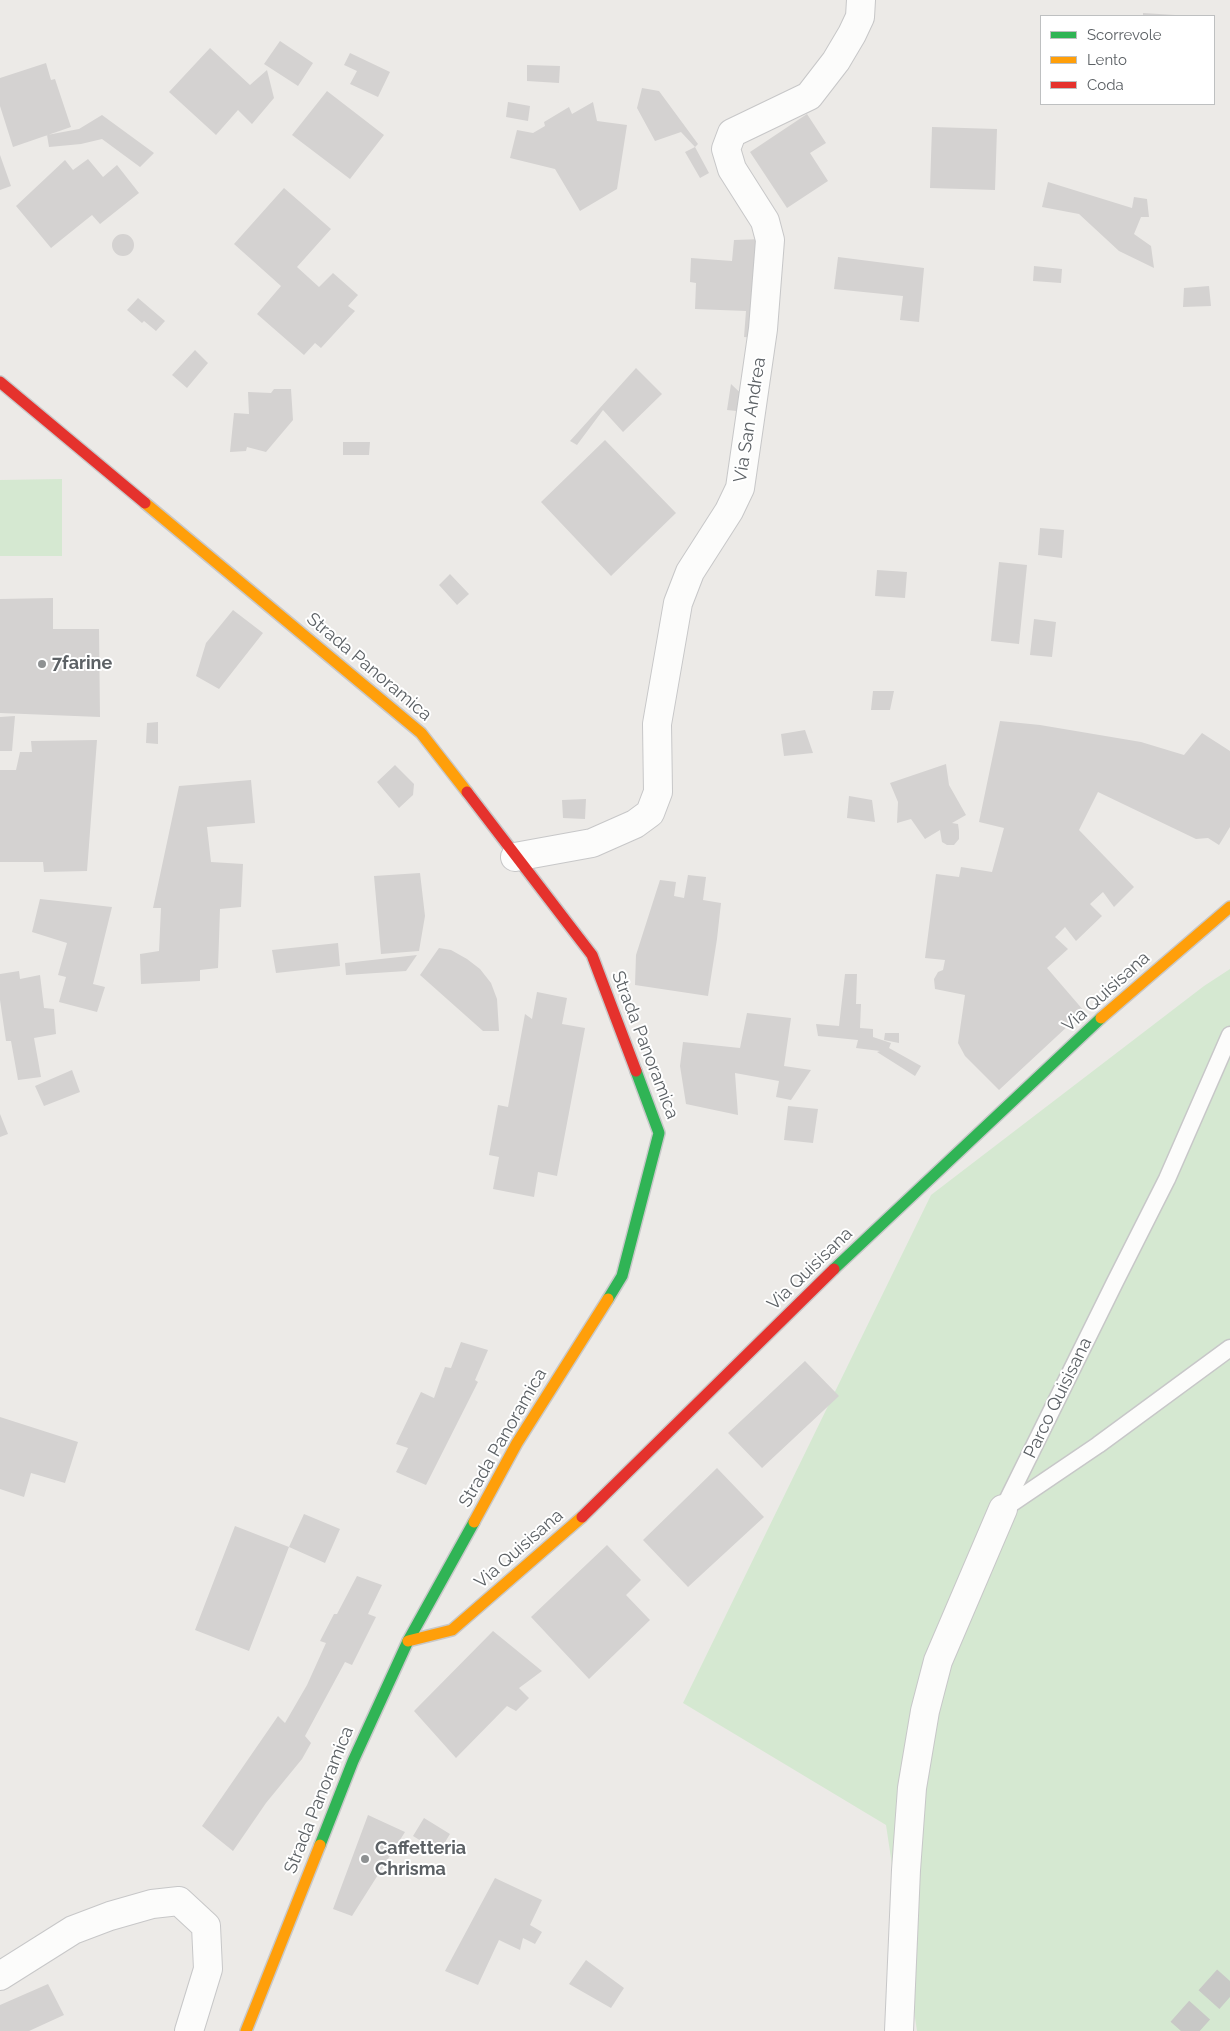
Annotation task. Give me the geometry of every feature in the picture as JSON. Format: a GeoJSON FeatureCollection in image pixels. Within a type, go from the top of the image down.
{"type":"FeatureCollection","features":[{"type":"Feature","properties":{"kind":"main road","name":"Strada Panoramica"},"geometry":{"type":"LineString","coordinates":[[0,382],[421,733],[592,955],[659,1133],[622,1276],[517,1443],[408,1641],[352,1760],[246,2031]]}},
{"type":"Feature","properties":{"kind":"main road","name":"Via Quisisana"},"geometry":{"type":"LineString","coordinates":[[408,1641],[452,1630],[586,1514],[854,1250],[1101,1018],[1230,907]]}},
{"type":"Feature","properties":{"kind":"street","name":"Via San Andrea"},"geometry":{"type":"LineString","coordinates":[[515,857],[592,842],[636,824],[650,813],[658,792],[657,724],[678,603],[690,572],[729,511],[740,488],[763,329],[770,240],[765,221],[732,169],[726,149],[732,133],[809,96],[836,61],[852,34],[860,17],[861,0]]}},
{"type":"Feature","properties":{"kind":"street"},"geometry":{"type":"LineString","coordinates":[[899,2031],[906,1870],[912,1788],[925,1711],[938,1661],[1003,1509]]}},
{"type":"Feature","properties":{"kind":"street"},"geometry":{"type":"LineString","coordinates":[[0,1976],[73,1930],[110,1916],[179,1900],[206,1926],[208,1969],[189,2031]]}},
{"type":"Feature","properties":{"kind":"lane","name":"Parco Quisisana"},"geometry":{"type":"LineString","coordinates":[[1003,1509],[1168,1179],[1230,1035]]}},
{"type":"Feature","properties":{"kind":"lane","name":"Parco Quisisana"},"geometry":{"type":"LineString","coordinates":[[1003,1509],[1098,1445],[1230,1348]]}},
{"type":"Feature","properties":{"kind":"green space"},"geometry":{"type":"Polygon","coordinates":[[[62,479],[62,556],[0,556],[0,480],[62,479]]]}},
{"type":"Feature","properties":{"kind":"green space"},"geometry":{"type":"Polygon","coordinates":[[[1230,969],[1230,2031],[917,2031],[886,1825],[683,1703],[931,1195],[1204,986],[1230,969]]]}},
{"type":"Feature","properties":{"kind":"building"},"geometry":{"type":"Polygon","coordinates":[[[1143,13],[1175,15],[1143,15],[1143,13]]]}},
{"type":"Feature","properties":{"kind":"building"},"geometry":{"type":"Polygon","coordinates":[[[280,41],[313,63],[298,86],[264,64],[280,41]]]}},
{"type":"Feature","properties":{"kind":"building"},"geometry":{"type":"Polygon","coordinates":[[[210,48],[250,85],[267,70],[274,98],[252,124],[238,110],[216,135],[169,92],[210,48]]]}},
{"type":"Feature","properties":{"kind":"building"},"geometry":{"type":"Polygon","coordinates":[[[350,53],[390,72],[378,97],[350,84],[357,71],[344,65],[350,53]]]}},
{"type":"Feature","properties":{"kind":"building"},"geometry":{"type":"Polygon","coordinates":[[[46,63],[51,80],[55,79],[71,127],[13,147],[0,106],[0,78],[46,63]]]}},
{"type":"Feature","properties":{"kind":"building"},"geometry":{"type":"Polygon","coordinates":[[[527,65],[560,66],[559,83],[527,81],[527,65]]]}},
{"type":"Feature","properties":{"kind":"building"},"geometry":{"type":"Polygon","coordinates":[[[642,88],[659,91],[698,144],[695,147],[681,132],[655,141],[637,108],[642,88]]]}},
{"type":"Feature","properties":{"kind":"building"},"geometry":{"type":"Polygon","coordinates":[[[327,91],[384,135],[350,179],[292,135],[327,91]]]}},
{"type":"Feature","properties":{"kind":"building"},"geometry":{"type":"Polygon","coordinates":[[[508,102],[530,106],[528,121],[506,117],[508,102]]]}},
{"type":"Feature","properties":{"kind":"building"},"geometry":{"type":"Polygon","coordinates":[[[593,102],[597,121],[627,125],[617,189],[580,211],[555,169],[510,158],[517,130],[533,133],[545,126],[544,122],[569,107],[572,114],[593,102]]]}},
{"type":"Feature","properties":{"kind":"building"},"geometry":{"type":"Polygon","coordinates":[[[807,114],[826,143],[810,153],[828,181],[787,208],[750,152],[807,114]]]}},
{"type":"Feature","properties":{"kind":"building"},"geometry":{"type":"Polygon","coordinates":[[[102,115],[154,153],[140,167],[102,139],[81,144],[49,147],[47,135],[79,129],[102,115]]]}},
{"type":"Feature","properties":{"kind":"building"},"geometry":{"type":"Polygon","coordinates":[[[932,127],[997,129],[995,190],[930,188],[932,127]]]}},
{"type":"Feature","properties":{"kind":"building"},"geometry":{"type":"Polygon","coordinates":[[[695,147],[709,173],[700,178],[685,152],[695,147]]]}},
{"type":"Feature","properties":{"kind":"building"},"geometry":{"type":"Polygon","coordinates":[[[0,155],[11,186],[0,190],[0,155]]]}},
{"type":"Feature","properties":{"kind":"building"},"geometry":{"type":"Polygon","coordinates":[[[88,159],[103,177],[117,165],[139,193],[100,224],[92,215],[51,248],[16,206],[65,160],[73,170],[88,159]]]}},
{"type":"Feature","properties":{"kind":"building"},"geometry":{"type":"Polygon","coordinates":[[[1048,182],[1132,208],[1134,197],[1147,199],[1149,217],[1141,217],[1134,234],[1151,246],[1154,268],[1119,251],[1079,214],[1042,207],[1048,182]]]}},
{"type":"Feature","properties":{"kind":"building"},"geometry":{"type":"Polygon","coordinates":[[[284,188],[331,229],[297,267],[319,287],[333,273],[358,295],[348,306],[355,311],[321,348],[315,343],[304,355],[257,314],[281,286],[234,244],[284,188]]]}},
{"type":"Feature","properties":{"kind":"building"},"geometry":{"type":"Polygon","coordinates":[[[123,234],[131,237],[134,245],[131,253],[123,256],[115,253],[112,245],[115,237],[123,234]]]}},
{"type":"Feature","properties":{"kind":"building"},"geometry":{"type":"Polygon","coordinates":[[[763,239],[757,338],[744,337],[746,311],[695,309],[696,283],[690,282],[691,258],[732,261],[734,240],[763,239]]]}},
{"type":"Feature","properties":{"kind":"building"},"geometry":{"type":"Polygon","coordinates":[[[838,257],[924,268],[919,322],[900,320],[903,296],[834,289],[838,257]]]}},
{"type":"Feature","properties":{"kind":"building"},"geometry":{"type":"Polygon","coordinates":[[[1034,266],[1062,269],[1061,283],[1033,281],[1034,266]]]}},
{"type":"Feature","properties":{"kind":"building"},"geometry":{"type":"Polygon","coordinates":[[[1209,286],[1211,306],[1183,307],[1184,288],[1209,286]]]}},
{"type":"Feature","properties":{"kind":"building"},"geometry":{"type":"Polygon","coordinates":[[[138,298],[165,321],[156,331],[144,321],[142,323],[127,310],[138,298]]]}},
{"type":"Feature","properties":{"kind":"building"},"geometry":{"type":"Polygon","coordinates":[[[195,350],[208,363],[187,388],[172,375],[195,350]]]}},
{"type":"Feature","properties":{"kind":"building"},"geometry":{"type":"Polygon","coordinates":[[[636,368],[662,394],[623,432],[603,410],[577,445],[570,441],[636,368]]]}},
{"type":"Feature","properties":{"kind":"building"},"geometry":{"type":"Polygon","coordinates":[[[731,384],[749,401],[746,412],[727,410],[731,384]]]}},
{"type":"Feature","properties":{"kind":"building"},"geometry":{"type":"Polygon","coordinates":[[[274,389],[291,389],[293,420],[266,452],[247,447],[246,451],[230,452],[234,413],[249,414],[248,392],[271,393],[274,389]]]}},
{"type":"Feature","properties":{"kind":"building"},"geometry":{"type":"Polygon","coordinates":[[[605,440],[676,513],[611,576],[541,502],[605,440]]]}},
{"type":"Feature","properties":{"kind":"building"},"geometry":{"type":"Polygon","coordinates":[[[343,442],[370,442],[369,455],[343,455],[343,442]]]}},
{"type":"Feature","properties":{"kind":"building"},"geometry":{"type":"Polygon","coordinates":[[[1040,528],[1064,530],[1062,558],[1038,555],[1040,528]]]}},
{"type":"Feature","properties":{"kind":"building"},"geometry":{"type":"Polygon","coordinates":[[[999,562],[1027,565],[1019,644],[991,641],[999,562]]]}},
{"type":"Feature","properties":{"kind":"building"},"geometry":{"type":"Polygon","coordinates":[[[877,570],[907,572],[905,598],[875,596],[877,570]]]}},
{"type":"Feature","properties":{"kind":"building"},"geometry":{"type":"Polygon","coordinates":[[[450,574],[469,594],[457,605],[439,585],[450,574]]]}},
{"type":"Feature","properties":{"kind":"building"},"geometry":{"type":"Polygon","coordinates":[[[53,598],[53,629],[99,629],[100,717],[0,713],[0,599],[53,598]]]}},
{"type":"Feature","properties":{"kind":"building"},"geometry":{"type":"Polygon","coordinates":[[[233,610],[263,633],[219,689],[196,676],[206,643],[233,610]]]}},
{"type":"Feature","properties":{"kind":"building"},"geometry":{"type":"Polygon","coordinates":[[[1034,619],[1056,622],[1052,657],[1030,655],[1034,619]]]}},
{"type":"Feature","properties":{"kind":"building"},"geometry":{"type":"Polygon","coordinates":[[[873,691],[894,691],[890,710],[871,710],[873,691]]]}},
{"type":"Feature","properties":{"kind":"building"},"geometry":{"type":"Polygon","coordinates":[[[15,716],[12,751],[0,751],[0,717],[15,716]]]}},
{"type":"Feature","properties":{"kind":"building"},"geometry":{"type":"Polygon","coordinates":[[[1000,721],[1040,725],[1141,742],[1184,755],[1202,733],[1230,751],[1230,827],[1219,845],[1208,838],[1196,839],[1098,792],[1079,830],[1134,887],[1114,907],[1103,892],[1090,904],[1102,916],[1076,941],[1065,927],[1055,937],[1068,949],[1047,968],[1084,1011],[999,1090],[965,1056],[958,1043],[965,995],[935,989],[934,979],[938,972],[943,970],[945,960],[925,958],[936,874],[959,877],[961,867],[992,872],[1004,828],[979,822],[1000,721]]]}},
{"type":"Feature","properties":{"kind":"building"},"geometry":{"type":"Polygon","coordinates":[[[158,722],[158,744],[146,743],[147,723],[158,722]]]}},
{"type":"Feature","properties":{"kind":"building"},"geometry":{"type":"Polygon","coordinates":[[[805,730],[813,753],[784,756],[781,734],[805,730]]]}},
{"type":"Feature","properties":{"kind":"building"},"geometry":{"type":"Polygon","coordinates":[[[97,740],[87,871],[44,872],[43,862],[0,862],[0,770],[16,770],[20,752],[32,752],[31,741],[97,740]]]}},
{"type":"Feature","properties":{"kind":"building"},"geometry":{"type":"Polygon","coordinates":[[[946,764],[949,785],[966,815],[952,823],[958,824],[959,831],[959,839],[954,845],[947,845],[942,842],[940,830],[925,839],[911,819],[897,823],[898,802],[890,783],[946,764]]]}},
{"type":"Feature","properties":{"kind":"building"},"geometry":{"type":"Polygon","coordinates":[[[395,765],[414,784],[413,795],[399,808],[377,782],[395,765]]]}},
{"type":"Feature","properties":{"kind":"building"},"geometry":{"type":"Polygon","coordinates":[[[251,780],[255,823],[207,827],[211,862],[243,864],[241,907],[220,909],[218,968],[200,970],[200,981],[141,984],[140,954],[159,951],[161,908],[153,908],[179,786],[251,780]]]}},
{"type":"Feature","properties":{"kind":"building"},"geometry":{"type":"Polygon","coordinates":[[[849,796],[872,800],[875,822],[847,818],[849,796]]]}},
{"type":"Feature","properties":{"kind":"building"},"geometry":{"type":"Polygon","coordinates":[[[586,799],[585,819],[563,818],[562,800],[586,799]]]}},
{"type":"Feature","properties":{"kind":"building"},"geometry":{"type":"Polygon","coordinates":[[[420,873],[425,916],[419,951],[381,954],[374,876],[420,873]]]}},
{"type":"Feature","properties":{"kind":"building"},"geometry":{"type":"Polygon","coordinates":[[[688,875],[706,877],[703,900],[721,903],[708,996],[635,985],[636,955],[660,880],[676,882],[674,896],[684,898],[688,875]]]}},
{"type":"Feature","properties":{"kind":"building"},"geometry":{"type":"Polygon","coordinates":[[[40,899],[112,907],[93,984],[105,987],[97,1012],[59,1002],[66,977],[58,975],[67,943],[32,932],[40,899]]]}},
{"type":"Feature","properties":{"kind":"building"},"geometry":{"type":"Polygon","coordinates":[[[338,943],[340,966],[276,973],[272,950],[338,943]]]}},
{"type":"Feature","properties":{"kind":"building"},"geometry":{"type":"Polygon","coordinates":[[[439,948],[451,950],[467,959],[480,969],[491,983],[497,999],[499,1031],[483,1031],[420,975],[439,948]]]}},
{"type":"Feature","properties":{"kind":"building"},"geometry":{"type":"Polygon","coordinates":[[[417,955],[406,971],[346,975],[345,963],[417,955]]]}},
{"type":"Feature","properties":{"kind":"building"},"geometry":{"type":"Polygon","coordinates":[[[19,971],[20,979],[40,975],[44,1008],[54,1009],[56,1034],[34,1038],[41,1077],[18,1080],[11,1041],[6,1041],[0,1000],[0,974],[19,971]]]}},
{"type":"Feature","properties":{"kind":"building"},"geometry":{"type":"Polygon","coordinates":[[[845,974],[857,974],[856,1004],[861,1004],[860,1028],[873,1029],[873,1037],[891,1043],[889,1048],[921,1066],[915,1076],[877,1052],[880,1051],[856,1048],[858,1040],[818,1036],[816,1024],[839,1026],[845,974]]]}},
{"type":"Feature","properties":{"kind":"building"},"geometry":{"type":"Polygon","coordinates":[[[537,992],[567,998],[562,1024],[585,1028],[557,1176],[538,1172],[534,1197],[493,1189],[499,1157],[489,1155],[498,1105],[508,1107],[525,1014],[532,1019],[537,992]]]}},
{"type":"Feature","properties":{"kind":"building"},"geometry":{"type":"Polygon","coordinates":[[[747,1013],[791,1018],[784,1066],[811,1070],[791,1100],[776,1097],[779,1081],[735,1073],[738,1115],[686,1104],[680,1066],[683,1042],[740,1048],[747,1013]]]}},
{"type":"Feature","properties":{"kind":"building"},"geometry":{"type":"Polygon","coordinates":[[[885,1033],[899,1033],[899,1043],[884,1040],[885,1033]]]}},
{"type":"Feature","properties":{"kind":"building"},"geometry":{"type":"Polygon","coordinates":[[[72,1070],[80,1092],[44,1106],[35,1086],[72,1070]]]}},
{"type":"Feature","properties":{"kind":"building"},"geometry":{"type":"Polygon","coordinates":[[[788,1106],[818,1109],[813,1143],[784,1140],[788,1106]]]}},
{"type":"Feature","properties":{"kind":"building"},"geometry":{"type":"Polygon","coordinates":[[[0,1114],[8,1134],[0,1137],[0,1114]]]}},
{"type":"Feature","properties":{"kind":"building"},"geometry":{"type":"Polygon","coordinates":[[[461,1342],[488,1350],[475,1380],[478,1382],[426,1485],[396,1472],[408,1448],[396,1444],[421,1392],[434,1398],[445,1367],[451,1368],[461,1342]]]}},
{"type":"Feature","properties":{"kind":"building"},"geometry":{"type":"Polygon","coordinates":[[[805,1361],[839,1396],[762,1468],[728,1433],[805,1361]]]}},
{"type":"Feature","properties":{"kind":"building"},"geometry":{"type":"Polygon","coordinates":[[[0,1417],[78,1442],[65,1483],[31,1473],[24,1497],[0,1489],[0,1417]]]}},
{"type":"Feature","properties":{"kind":"building"},"geometry":{"type":"Polygon","coordinates":[[[717,1468],[764,1517],[688,1587],[643,1540],[717,1468]]]}},
{"type":"Feature","properties":{"kind":"building"},"geometry":{"type":"Polygon","coordinates":[[[304,1514],[340,1529],[325,1563],[289,1547],[304,1514]]]}},
{"type":"Feature","properties":{"kind":"building"},"geometry":{"type":"Polygon","coordinates":[[[235,1526],[289,1547],[249,1651],[195,1630],[235,1526]]]}},
{"type":"Feature","properties":{"kind":"building"},"geometry":{"type":"Polygon","coordinates":[[[607,1545],[641,1580],[626,1595],[650,1620],[589,1679],[531,1617],[607,1545]]]}},
{"type":"Feature","properties":{"kind":"building"},"geometry":{"type":"Polygon","coordinates":[[[357,1576],[382,1585],[368,1614],[376,1617],[352,1665],[345,1662],[305,1736],[311,1743],[302,1759],[266,1803],[233,1851],[202,1826],[278,1716],[285,1723],[307,1685],[326,1643],[320,1641],[357,1576]]]}},
{"type":"Feature","properties":{"kind":"building"},"geometry":{"type":"Polygon","coordinates":[[[493,1631],[542,1671],[519,1688],[529,1698],[516,1711],[507,1706],[456,1758],[414,1711],[493,1631]]]}},
{"type":"Feature","properties":{"kind":"building"},"geometry":{"type":"Polygon","coordinates":[[[368,1815],[405,1832],[352,1916],[333,1909],[368,1815]]]}},
{"type":"Feature","properties":{"kind":"building"},"geometry":{"type":"Polygon","coordinates":[[[424,1818],[450,1834],[439,1852],[413,1836],[424,1818]]]}},
{"type":"Feature","properties":{"kind":"building"},"geometry":{"type":"Polygon","coordinates":[[[495,1878],[542,1900],[530,1925],[542,1932],[535,1944],[523,1938],[520,1950],[499,1940],[478,1985],[445,1971],[495,1878]]]}},
{"type":"Feature","properties":{"kind":"building"},"geometry":{"type":"Polygon","coordinates":[[[586,1960],[624,1988],[611,2008],[569,1984],[586,1960]]]}},
{"type":"Feature","properties":{"kind":"building"},"geometry":{"type":"Polygon","coordinates":[[[48,1984],[64,2015],[29,2031],[0,2031],[0,2005],[48,1984]]]}},
{"type":"Feature","properties":{"kind":"tunnel"},"geometry":{"type":"LineString","coordinates":[[1181,2031],[1230,1976]]}},
{"type":"Feature","properties":{"kind":"traffic: fast"},"geometry":{"type":"LineString","coordinates":[[834,1269],[1101,1018]]}},
{"type":"Feature","properties":{"kind":"traffic: fast"},"geometry":{"type":"LineString","coordinates":[[608,1299],[622,1276],[659,1133],[636,1071]]}},
{"type":"Feature","properties":{"kind":"traffic: fast"},"geometry":{"type":"LineString","coordinates":[[320,1845],[353,1761],[408,1641],[474,1522]]}},
{"type":"Feature","properties":{"kind":"traffic: slow"},"geometry":{"type":"LineString","coordinates":[[145,503],[421,733],[467,792]]}},
{"type":"Feature","properties":{"kind":"traffic: slow"},"geometry":{"type":"LineString","coordinates":[[1101,1018],[1230,907]]}},
{"type":"Feature","properties":{"kind":"traffic: slow"},"geometry":{"type":"LineString","coordinates":[[474,1522],[517,1443],[608,1299]]}},
{"type":"Feature","properties":{"kind":"traffic: slow"},"geometry":{"type":"LineString","coordinates":[[408,1641],[452,1630],[582,1517]]}},
{"type":"Feature","properties":{"kind":"traffic: slow"},"geometry":{"type":"LineString","coordinates":[[246,2031],[320,1845]]}},
{"type":"Feature","properties":{"kind":"traffic: jam"},"geometry":{"type":"LineString","coordinates":[[0,382],[145,503]]}},
{"type":"Feature","properties":{"kind":"traffic: jam"},"geometry":{"type":"LineString","coordinates":[[467,792],[592,955],[636,1071]]}},
{"type":"Feature","properties":{"kind":"traffic: jam"},"geometry":{"type":"LineString","coordinates":[[582,1517],[834,1269]]}},
{"type":"Feature","properties":{"kind":"place","name":"7farine"},"geometry":{"type":"Point","coordinates":[42,664]}},
{"type":"Feature","properties":{"kind":"place","name":"Caffetteria Chrisma"},"geometry":{"type":"Point","coordinates":[365,1859]}}]}
